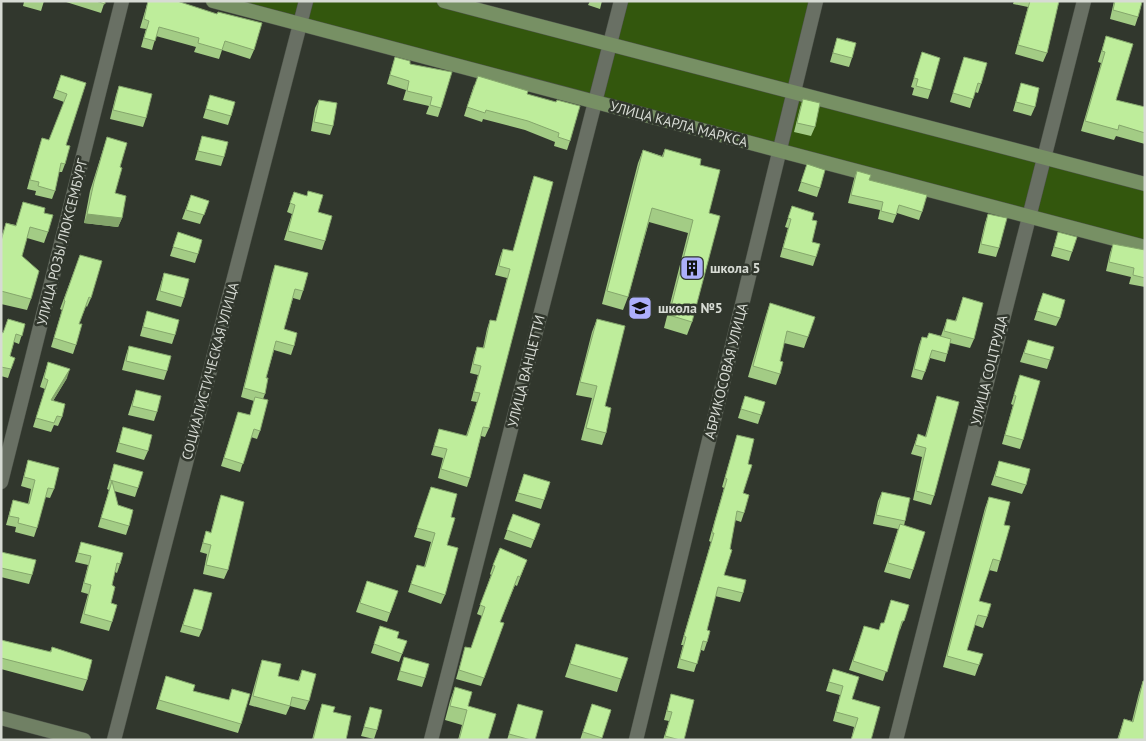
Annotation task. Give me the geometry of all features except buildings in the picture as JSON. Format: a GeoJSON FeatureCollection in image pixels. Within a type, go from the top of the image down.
{"type":"FeatureCollection","features":[{"type":"Feature","properties":{"kind":"main road","name":"УЛИЦА КАРЛА МАРКСА"},"geometry":{"type":"LineString","coordinates":[[213,1],[1145,247]]}},
{"type":"Feature","properties":{"kind":"main road"},"geometry":{"type":"LineString","coordinates":[[444,1],[1145,184]]}},
{"type":"Feature","properties":{"kind":"main road"},"geometry":{"type":"LineString","coordinates":[[1,718],[84,740]]}},
{"type":"Feature","properties":{"kind":"street","name":"УЛИЦА РОЗЫ ЛЮКСЕМБУРГ"},"geometry":{"type":"LineString","coordinates":[[1,482],[122,1]]}},
{"type":"Feature","properties":{"kind":"street","name":"СОЦИАЛИСТИЧЕСКАЯ УЛИЦА"},"geometry":{"type":"LineString","coordinates":[[114,740],[306,1]]}},
{"type":"Feature","properties":{"kind":"street","name":"УЛИЦА ВАНЦЕТТИ"},"geometry":{"type":"LineString","coordinates":[[432,740],[621,1]]}},
{"type":"Feature","properties":{"kind":"street","name":"АБРИКОСОВАЯ УЛИЦА"},"geometry":{"type":"LineString","coordinates":[[636,740],[816,1]]}},
{"type":"Feature","properties":{"kind":"street","name":"УЛИЦА СОЦТРУДА"},"geometry":{"type":"LineString","coordinates":[[896,740],[1084,1]]}},
{"type":"Feature","properties":{"kind":"green space"},"geometry":{"type":"Polygon","coordinates":[[[213,1],[444,1],[610,44],[621,1],[816,1],[794,92],[1145,184],[1145,248],[213,1]]]}},
{"type":"Feature","properties":{"kind":"place","name":"школа 5"},"geometry":{"type":"Point","coordinates":[692,268]}},
{"type":"Feature","properties":{"kind":"place","name":"школа №5"},"geometry":{"type":"Point","coordinates":[640,308]}}]}
